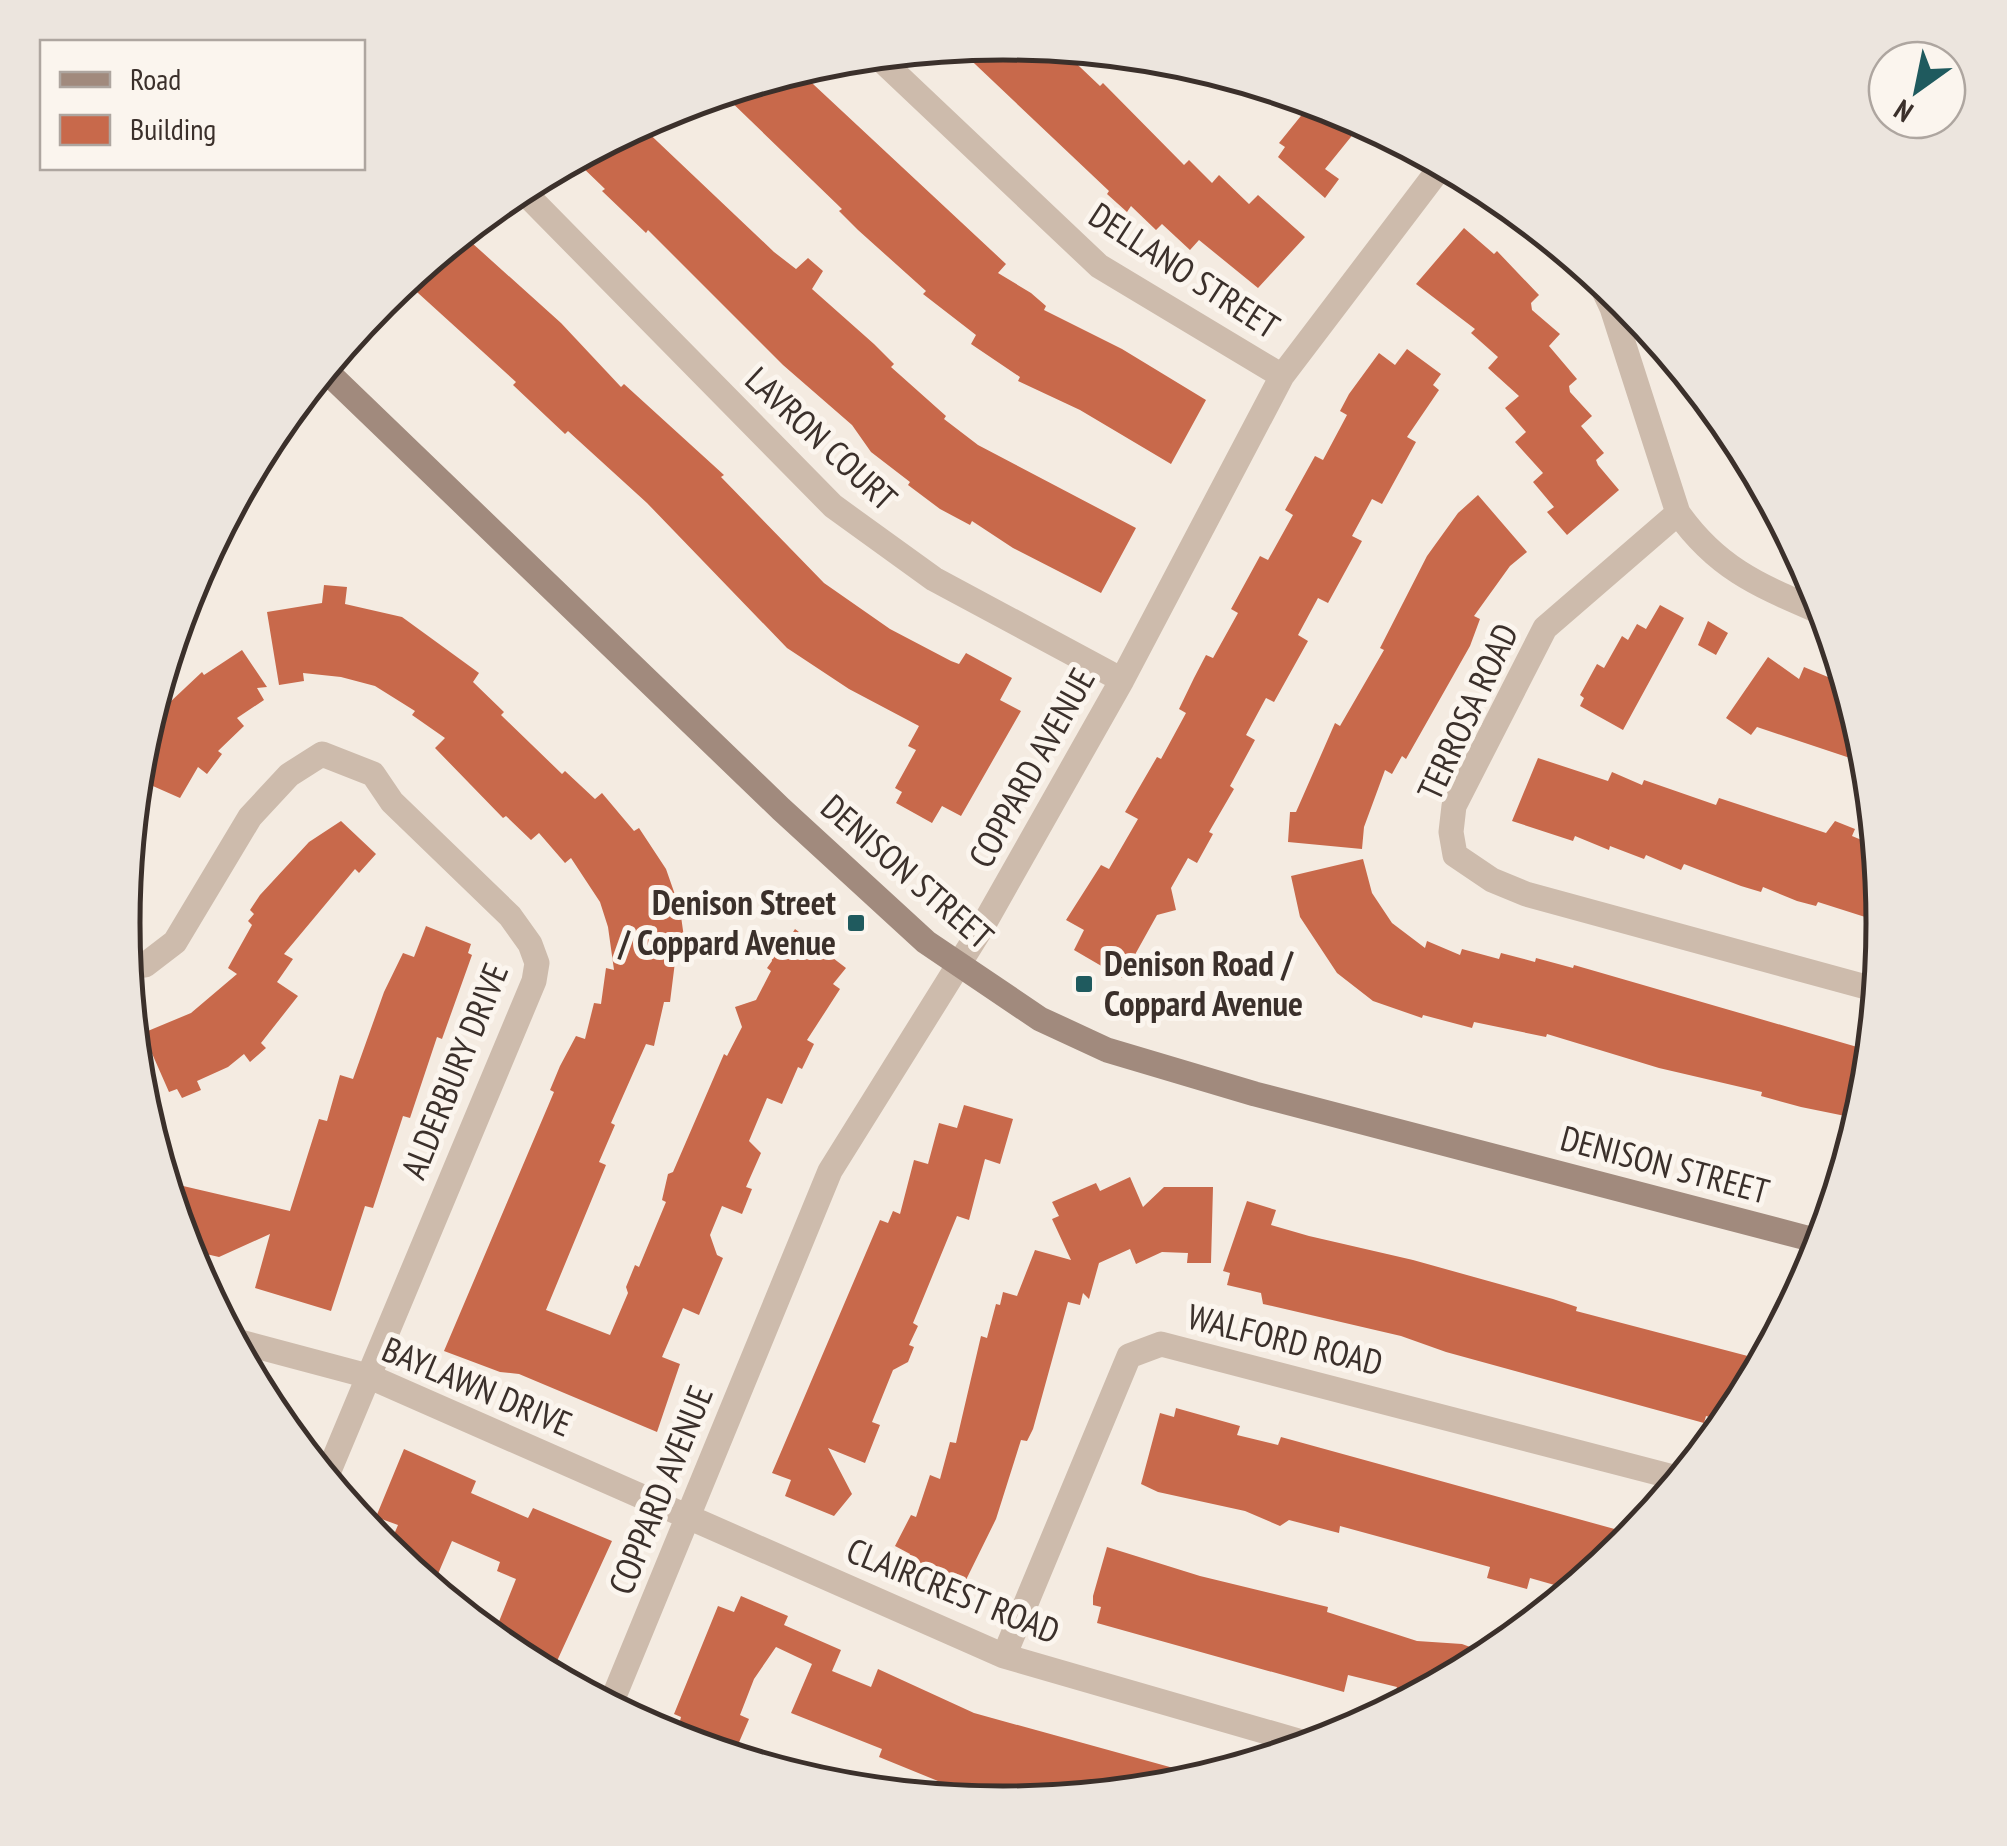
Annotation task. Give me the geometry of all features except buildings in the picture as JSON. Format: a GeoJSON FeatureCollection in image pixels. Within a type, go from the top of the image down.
{"type":"FeatureCollection","features":[{"type":"Feature","properties":{"kind":"street","name":"DELLANO STREET"},"geometry":{"type":"LineString","coordinates":[[889,67],[1098,266],[1282,376]]}},
{"type":"Feature","properties":{"kind":"street","name":"COPPARD AVENUE"},"geometry":{"type":"LineString","coordinates":[[615,1693],[830,1171],[957,965],[1122,680],[1282,376],[1434,176]]}},
{"type":"Feature","properties":{"kind":"street","name":"LAVRON COURT"},"geometry":{"type":"LineString","coordinates":[[532,200],[833,506],[934,579],[1122,680]]}},
{"type":"Feature","properties":{"kind":"street"},"geometry":{"type":"LineString","coordinates":[[1613,312],[1678,513],[1698,541],[1762,590],[1806,607]]}},
{"type":"Feature","properties":{"kind":"street","name":"DENISON STREET"},"geometry":{"type":"LineString","coordinates":[[334,379],[780,810],[957,965],[1040,1019],[1107,1050],[1255,1094],[1807,1238]]}},
{"type":"Feature","properties":{"kind":"street","name":"TERROSA ROAD"},"geometry":{"type":"LineString","coordinates":[[1678,513],[1546,628],[1454,806],[1451,832],[1455,855],[1492,880],[1526,894],[1864,986]]}},
{"type":"Feature","properties":{"kind":"street","name":"ALDERBURY DRIVE"},"geometry":{"type":"LineString","coordinates":[[142,965],[175,942],[250,818],[289,775],[322,754],[372,774],[392,802],[510,916],[530,944],[536,964],[534,981],[368,1376]]}},
{"type":"Feature","properties":{"kind":"street","name":"WALFORD ROAD"},"geometry":{"type":"LineString","coordinates":[[1004,1656],[1129,1356],[1161,1344],[1666,1475]]}},
{"type":"Feature","properties":{"kind":"street","name":"BAYLAWN DRIVE"},"geometry":{"type":"LineString","coordinates":[[251,1345],[368,1376],[688,1516]]}},
{"type":"Feature","properties":{"kind":"street"},"geometry":{"type":"LineString","coordinates":[[332,1464],[368,1376]]}},
{"type":"Feature","properties":{"kind":"street","name":"CLAIRCREST ROAD"},"geometry":{"type":"LineString","coordinates":[[688,1516],[1004,1656],[1287,1738]]}},
{"type":"Feature","properties":{"kind":"place","name":"Denison Street / Coppard Avenue"},"geometry":{"type":"Point","coordinates":[856,923]}},
{"type":"Feature","properties":{"kind":"place","name":"Denison Road / Coppard Avenue"},"geometry":{"type":"Point","coordinates":[1084,984]}}]}
